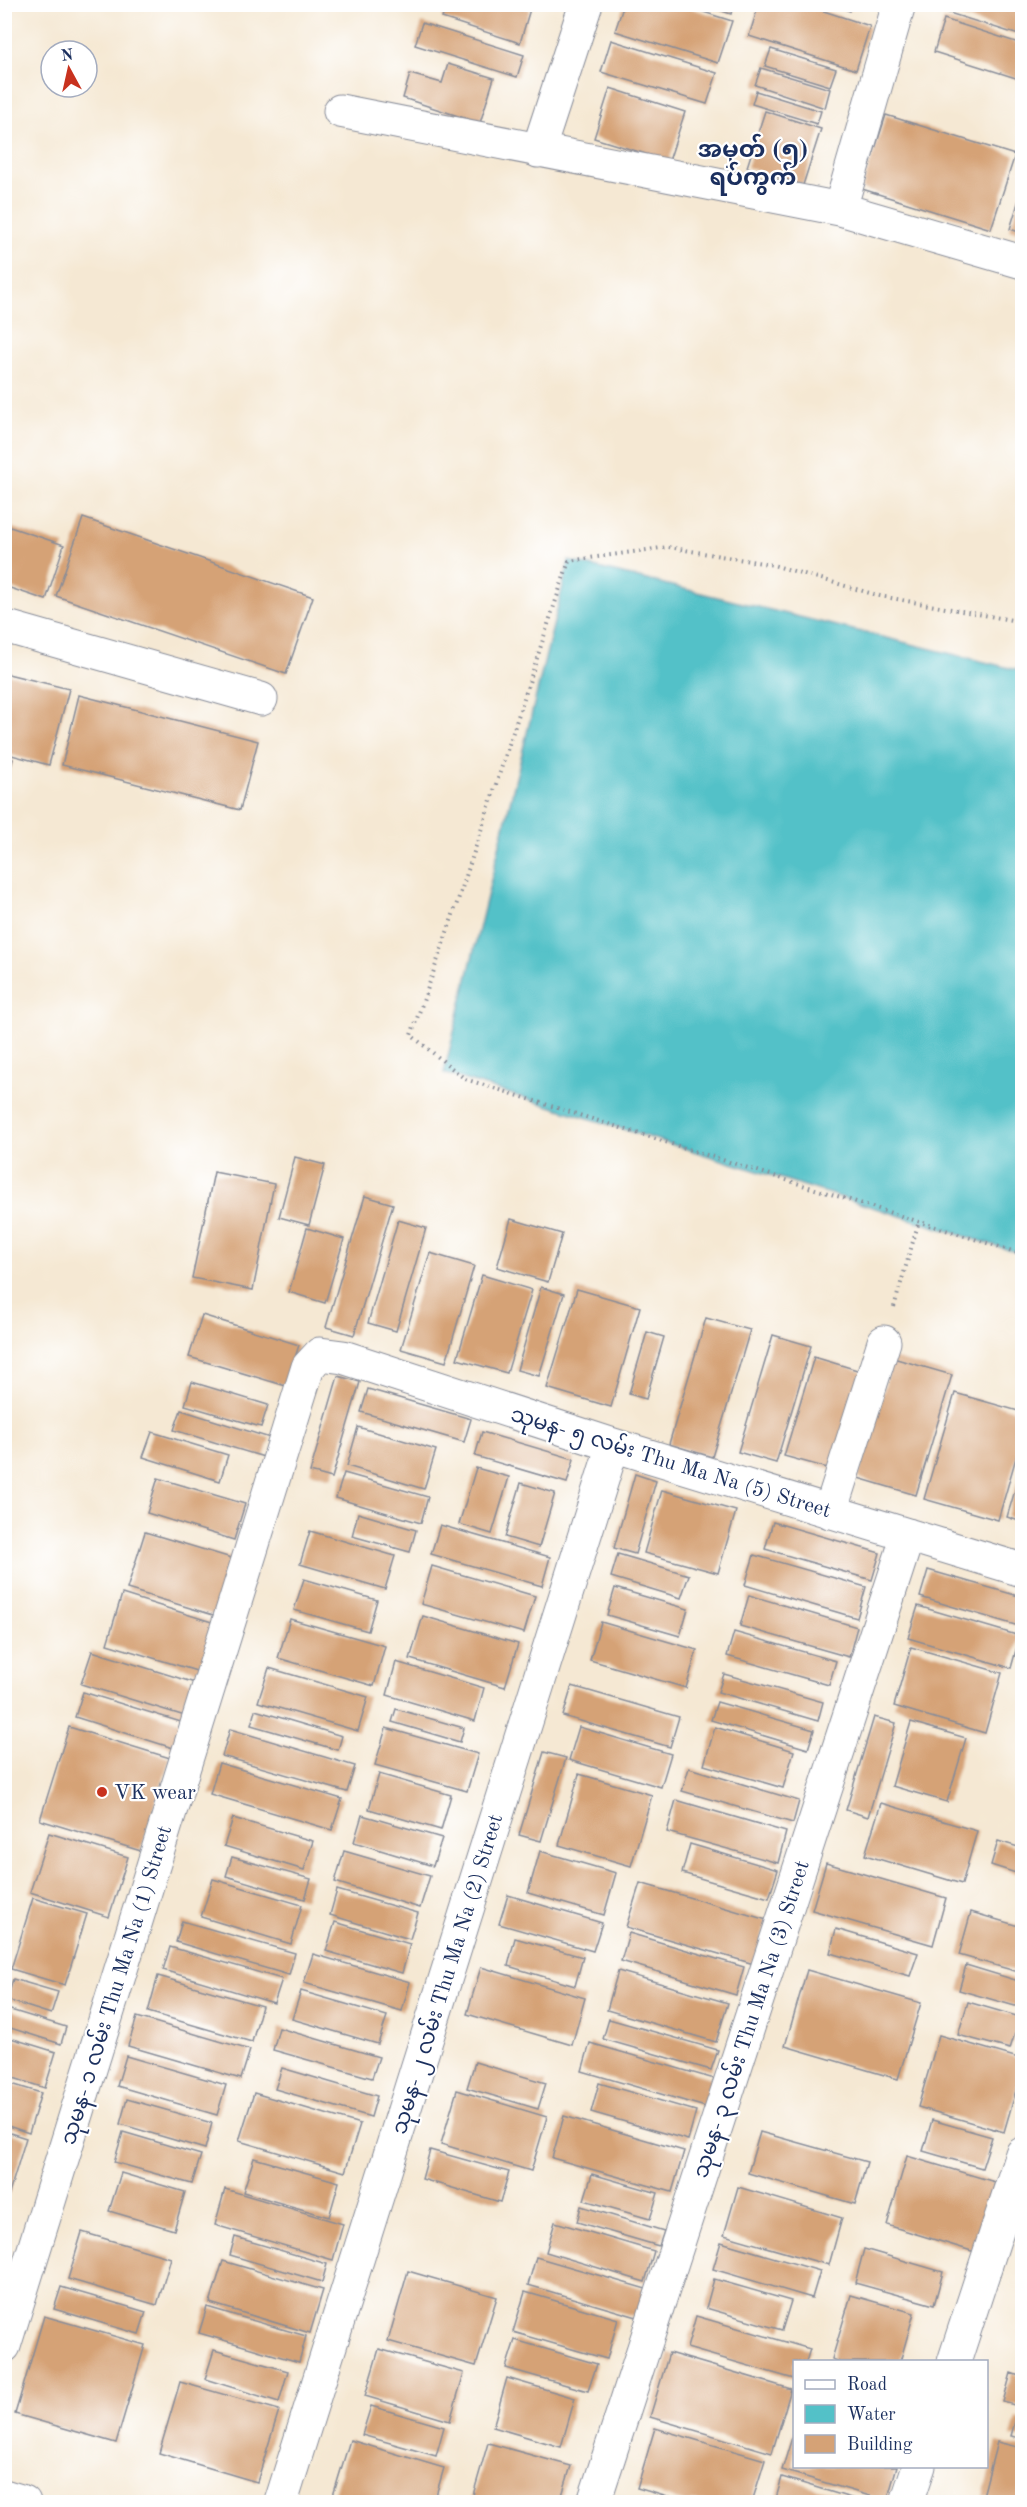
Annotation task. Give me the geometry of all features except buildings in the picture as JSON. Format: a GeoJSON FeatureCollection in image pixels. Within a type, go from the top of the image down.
{"type":"FeatureCollection","features":[{"type":"Feature","properties":{"kind":"street"},"geometry":{"type":"LineString","coordinates":[[538,150],[586,4]]}},
{"type":"Feature","properties":{"kind":"street"},"geometry":{"type":"LineString","coordinates":[[840,208],[899,4]]}},
{"type":"Feature","properties":{"kind":"street"},"geometry":{"type":"LineString","coordinates":[[340,111],[840,208],[1023,262]]}},
{"type":"Feature","properties":{"kind":"street"},"geometry":{"type":"LineString","coordinates":[[4,626],[261,699]]}},
{"type":"Feature","properties":{"kind":"street"},"geometry":{"type":"LineString","coordinates":[[830,1512],[884,1342]]}},
{"type":"Feature","properties":{"kind":"street","name":"သုမန- ၅ လမ်း Thu Ma Na (5) Street"},"geometry":{"type":"LineString","coordinates":[[320,1354],[343,1357],[614,1445],[1023,1570]]}},
{"type":"Feature","properties":{"kind":"street","name":"သုမန- ၁ လမ်း Thu Ma Na (1) Street"},"geometry":{"type":"LineString","coordinates":[[4,2346],[308,1366],[320,1354]]}},
{"type":"Feature","properties":{"kind":"street","name":"သုမန- ၂ လမ်း Thu Ma Na (2) Street"},"geometry":{"type":"LineString","coordinates":[[281,2502],[614,1445]]}},
{"type":"Feature","properties":{"kind":"street","name":"သုမန- ၃ လမ်း Thu Ma Na (3) Street"},"geometry":{"type":"LineString","coordinates":[[594,2502],[908,1535]]}},
{"type":"Feature","properties":{"kind":"street"},"geometry":{"type":"LineString","coordinates":[[954,2360],[1023,2154]]}},
{"type":"Feature","properties":{"kind":"street"},"geometry":{"type":"LineString","coordinates":[[907,2502],[918,2468]]}},
{"type":"Feature","properties":{"kind":"street"},"geometry":{"type":"LineString","coordinates":[[4,2496],[24,2502]]}},
{"type":"Feature","properties":{"kind":"path"},"geometry":{"type":"LineString","coordinates":[[1023,622],[880,596],[773,565],[668,547],[569,561],[522,699],[468,875],[411,1035],[465,1078],[1023,1254]]}},
{"type":"Feature","properties":{"kind":"path"},"geometry":{"type":"LineString","coordinates":[[884,1342],[918,1221]]}},
{"type":"Feature","properties":{"kind":"water"},"geometry":{"type":"Polygon","coordinates":[[[569,561],[1022,671],[1022,1254],[444,1073],[569,561]]]}},
{"type":"Feature","properties":{"kind":"place","name":"VK wear"},"geometry":{"type":"Point","coordinates":[102,1792]}},
{"type":"Feature","properties":{"kind":"district","name":"အမှတ် (၅) ရပ်ကွက်"},"geometry":{"type":"Point","coordinates":[753,163]}}]}
